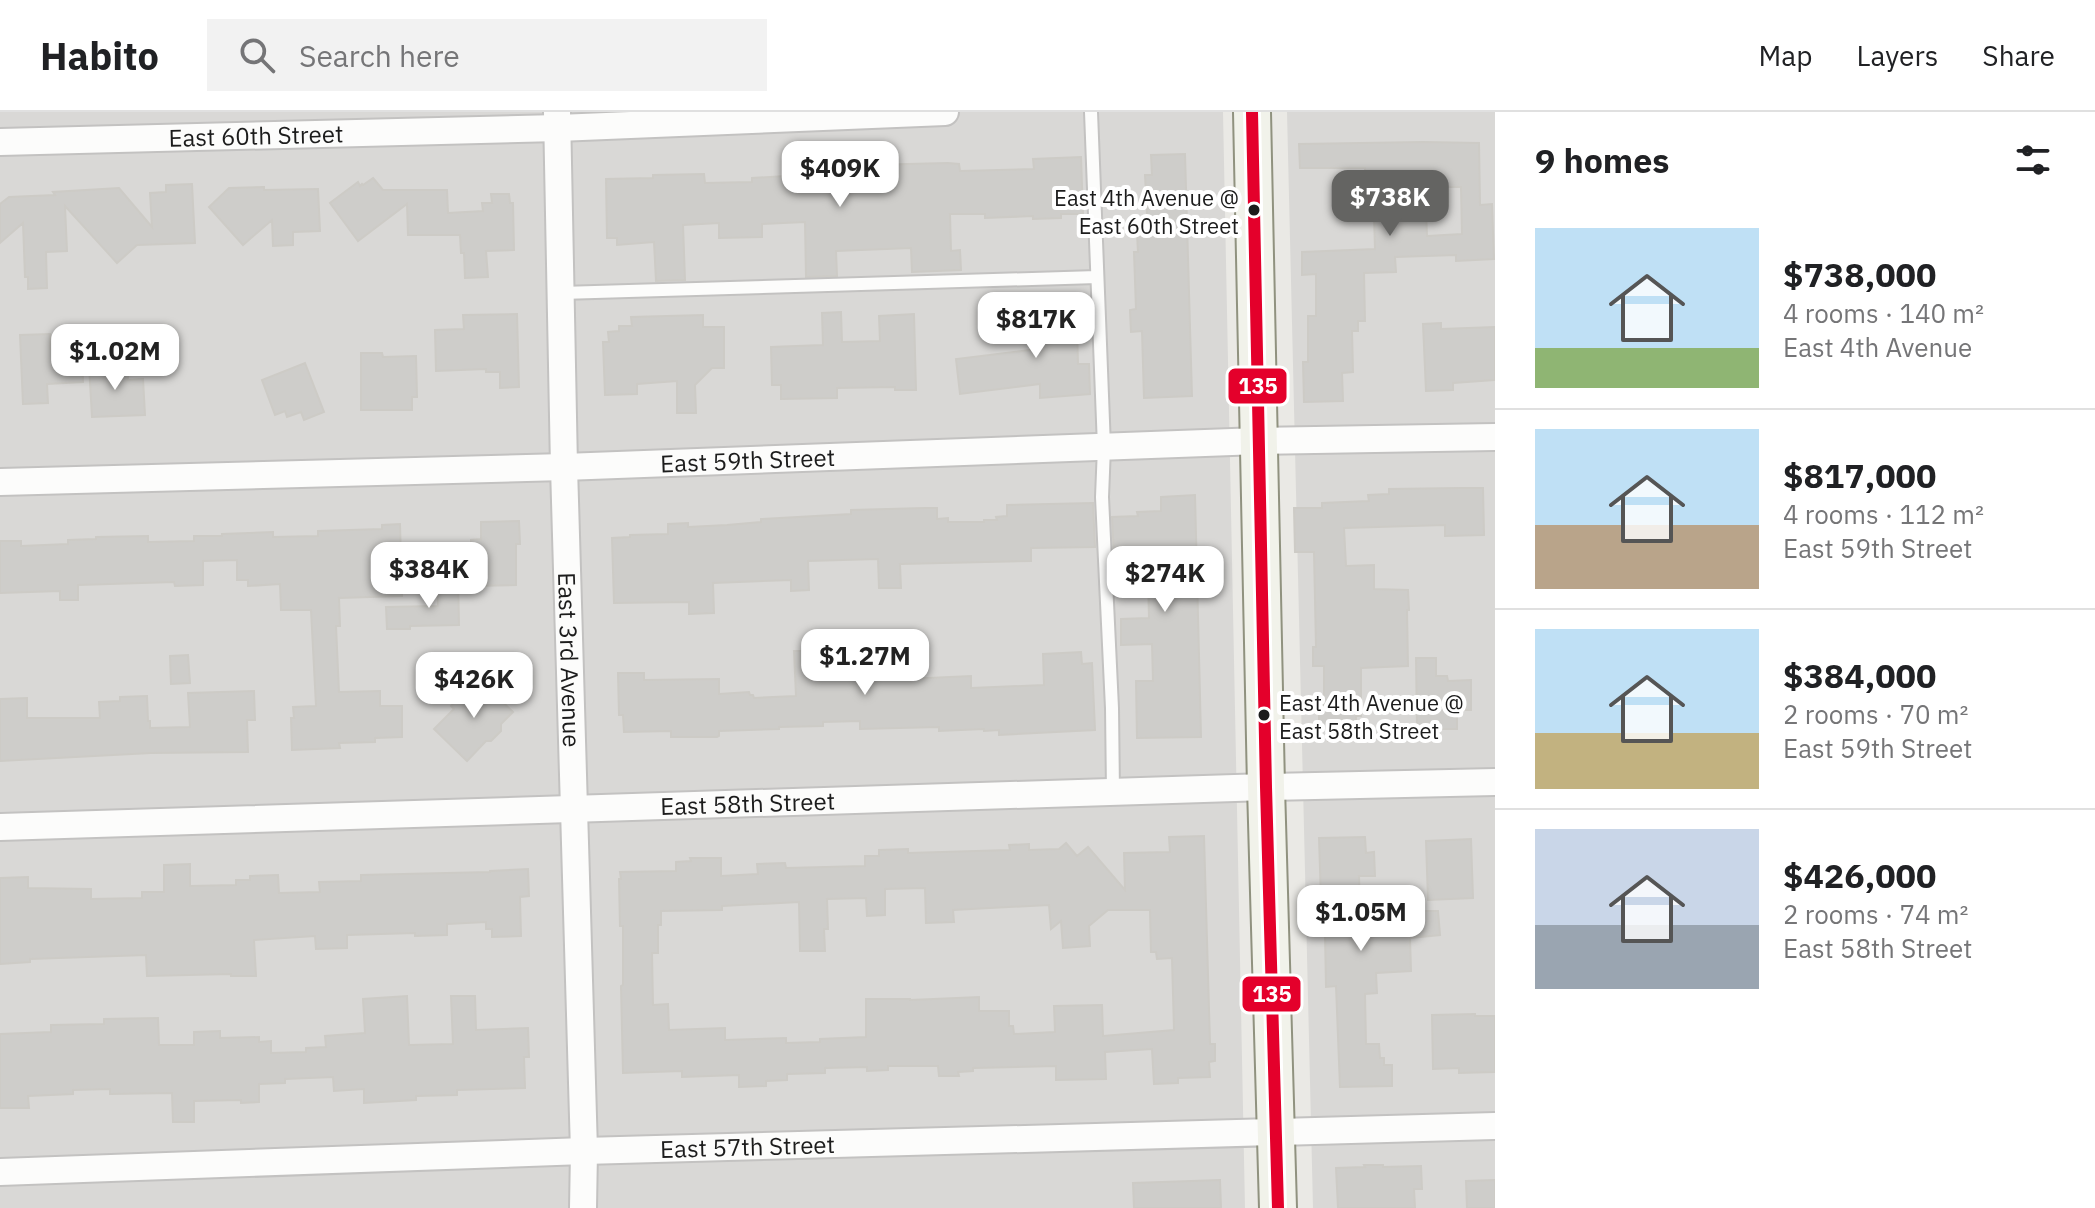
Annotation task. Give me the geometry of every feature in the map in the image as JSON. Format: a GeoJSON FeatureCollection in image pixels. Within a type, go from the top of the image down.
{"type":"FeatureCollection","features":[{"type":"Feature","properties":{"kind":"main road"},"geometry":{"type":"LineString","coordinates":[[1252,112],[1278,1208]]}},
{"type":"Feature","properties":{"kind":"street","name":"East 60th Street"},"geometry":{"type":"LineString","coordinates":[[0,142],[558,120],[945,112]]}},
{"type":"Feature","properties":{"kind":"street","name":"East 3rd Avenue"},"geometry":{"type":"LineString","coordinates":[[558,120],[583,1208]]}},
{"type":"Feature","properties":{"kind":"street","name":"East 59th Street"},"geometry":{"type":"LineString","coordinates":[[0,482],[564,467],[1259,441],[1495,437]]}},
{"type":"Feature","properties":{"kind":"street","name":"East 58th Street"},"geometry":{"type":"LineString","coordinates":[[0,827],[1495,782]]}},
{"type":"Feature","properties":{"kind":"street","name":"East 57th Street"},"geometry":{"type":"LineString","coordinates":[[0,1172],[584,1151],[1495,1126]]}},
{"type":"Feature","properties":{"kind":"lane"},"geometry":{"type":"LineString","coordinates":[[1091,112],[1113,792]]}},
{"type":"Feature","properties":{"kind":"lane"},"geometry":{"type":"LineString","coordinates":[[561,293],[1097,277]]}},
{"type":"Feature","properties":{"kind":"shaded area"},"geometry":{"type":"Polygon","coordinates":[[[0,112],[1223,112],[1245,1208],[0,1208],[0,112]]]}},
{"type":"Feature","properties":{"kind":"shaded area"},"geometry":{"type":"Polygon","coordinates":[[[1287,112],[1495,112],[1495,1208],[1313,1208],[1287,112]]]}},
{"type":"Feature","properties":{"kind":"building"},"geometry":{"type":"Polygon","coordinates":[[[1479,143],[1480,205],[1492,204],[1494,259],[1456,261],[1456,255],[1395,257],[1396,272],[1364,273],[1365,321],[1358,321],[1358,331],[1352,331],[1353,372],[1342,373],[1343,401],[1304,402],[1303,362],[1308,362],[1308,316],[1316,316],[1316,274],[1302,275],[1302,252],[1375,249],[1373,183],[1365,183],[1365,168],[1300,168],[1299,144],[1479,143]],[[1425,187],[1427,236],[1462,234],[1461,187],[1425,187]]]}},
{"type":"Feature","properties":{"kind":"building"},"geometry":{"type":"Polygon","coordinates":[[[1185,154],[1192,396],[1144,398],[1142,331],[1131,332],[1130,310],[1136,309],[1134,252],[1138,252],[1137,233],[1148,233],[1145,175],[1152,175],[1151,155],[1185,154]]]}},
{"type":"Feature","properties":{"kind":"building"},"geometry":{"type":"Polygon","coordinates":[[[1081,157],[1083,214],[1033,219],[1033,216],[985,218],[985,214],[950,214],[951,251],[960,250],[961,270],[912,272],[911,248],[836,251],[837,276],[806,277],[805,222],[762,224],[762,237],[719,238],[719,223],[683,225],[685,280],[656,281],[654,242],[617,245],[617,238],[607,238],[606,179],[704,174],[705,183],[752,182],[752,178],[786,176],[831,175],[831,179],[868,177],[867,165],[948,163],[959,164],[960,171],[1034,169],[1033,159],[1081,157]]]}},
{"type":"Feature","properties":{"kind":"building"},"geometry":{"type":"Polygon","coordinates":[[[373,178],[383,190],[447,190],[448,213],[483,211],[482,203],[492,203],[491,194],[509,194],[510,203],[513,203],[514,250],[486,251],[488,277],[465,278],[460,235],[408,235],[407,204],[358,241],[330,203],[358,182],[360,186],[373,178]]]}},
{"type":"Feature","properties":{"kind":"building"},"geometry":{"type":"Polygon","coordinates":[[[192,184],[195,243],[137,245],[117,263],[65,206],[67,251],[46,252],[47,288],[28,289],[23,223],[0,243],[0,204],[9,197],[119,188],[152,227],[150,193],[166,192],[166,185],[192,184]]]}},
{"type":"Feature","properties":{"kind":"building"},"geometry":{"type":"Polygon","coordinates":[[[264,187],[264,190],[318,189],[320,231],[293,232],[293,245],[273,246],[272,220],[243,245],[209,207],[229,188],[264,187]]]}},
{"type":"Feature","properties":{"kind":"building"},"geometry":{"type":"Polygon","coordinates":[[[1057,296],[1087,296],[1088,327],[1077,328],[1078,364],[1089,364],[1090,394],[1040,398],[1040,384],[960,394],[956,359],[1038,349],[1038,335],[1058,334],[1057,296]]]}},
{"type":"Feature","properties":{"kind":"building"},"geometry":{"type":"Polygon","coordinates":[[[841,312],[842,342],[880,341],[879,316],[914,314],[916,390],[895,390],[895,387],[837,388],[837,398],[781,399],[781,385],[772,385],[771,347],[823,345],[822,313],[841,312]]]}},
{"type":"Feature","properties":{"kind":"building"},"geometry":{"type":"Polygon","coordinates":[[[517,314],[519,387],[500,388],[500,372],[486,372],[486,369],[436,371],[435,330],[464,329],[463,315],[517,314]]]}},
{"type":"Feature","properties":{"kind":"building"},"geometry":{"type":"Polygon","coordinates":[[[703,315],[703,327],[724,327],[724,368],[712,368],[695,385],[696,413],[677,413],[677,381],[637,384],[637,394],[605,395],[603,342],[609,342],[608,332],[619,331],[619,326],[632,326],[631,317],[703,315]]]}},
{"type":"Feature","properties":{"kind":"building"},"geometry":{"type":"Polygon","coordinates":[[[1441,323],[1441,329],[1495,327],[1495,380],[1453,383],[1453,390],[1426,391],[1423,324],[1441,323]]]}},
{"type":"Feature","properties":{"kind":"building"},"geometry":{"type":"Polygon","coordinates":[[[50,334],[50,349],[82,350],[83,382],[47,384],[48,403],[23,404],[20,335],[50,334]]]}},
{"type":"Feature","properties":{"kind":"building"},"geometry":{"type":"Polygon","coordinates":[[[361,353],[382,353],[383,357],[416,356],[417,397],[412,397],[412,410],[361,410],[361,353]]]}},
{"type":"Feature","properties":{"kind":"building"},"geometry":{"type":"Polygon","coordinates":[[[128,363],[128,380],[143,379],[145,415],[92,417],[89,365],[128,363]]]}},
{"type":"Feature","properties":{"kind":"building"},"geometry":{"type":"Polygon","coordinates":[[[305,363],[324,412],[304,420],[301,412],[287,417],[285,411],[275,415],[262,380],[305,363]]]}},
{"type":"Feature","properties":{"kind":"building"},"geometry":{"type":"Polygon","coordinates":[[[1483,488],[1484,535],[1445,536],[1445,525],[1344,528],[1346,566],[1374,565],[1374,589],[1408,590],[1408,666],[1361,668],[1361,716],[1356,716],[1356,740],[1328,741],[1328,729],[1319,729],[1319,710],[1324,710],[1324,666],[1313,666],[1313,647],[1316,647],[1314,552],[1295,552],[1294,508],[1322,508],[1322,503],[1369,501],[1368,495],[1389,494],[1389,489],[1483,488]]]}},
{"type":"Feature","properties":{"kind":"building"},"geometry":{"type":"Polygon","coordinates":[[[1195,495],[1201,737],[1137,738],[1136,681],[1153,681],[1152,644],[1121,645],[1121,619],[1149,618],[1148,577],[1115,577],[1112,517],[1161,511],[1161,497],[1195,495]]]}},
{"type":"Feature","properties":{"kind":"building"},"geometry":{"type":"Polygon","coordinates":[[[1093,503],[1095,547],[1031,548],[1031,561],[900,564],[901,588],[879,588],[878,559],[808,561],[809,590],[791,591],[791,580],[713,583],[714,613],[689,614],[689,602],[614,603],[612,538],[668,534],[668,524],[688,523],[688,527],[727,525],[761,522],[761,519],[851,514],[851,510],[925,508],[937,508],[937,519],[948,518],[948,522],[984,522],[1007,516],[1007,505],[1093,503]]]}},
{"type":"Feature","properties":{"kind":"building"},"geometry":{"type":"Polygon","coordinates":[[[519,521],[516,585],[472,586],[471,540],[481,539],[481,522],[519,521]]]}},
{"type":"Feature","properties":{"kind":"building"},"geometry":{"type":"Polygon","coordinates":[[[400,524],[402,596],[339,598],[340,626],[336,626],[339,692],[380,691],[380,706],[402,706],[402,737],[375,738],[375,742],[339,743],[340,748],[292,750],[293,707],[316,706],[311,610],[281,610],[280,584],[248,586],[248,580],[237,580],[237,560],[203,561],[203,585],[175,586],[174,582],[78,585],[78,600],[60,600],[60,591],[0,593],[0,541],[21,541],[21,546],[68,544],[68,540],[96,537],[148,536],[148,542],[194,541],[194,536],[273,532],[273,537],[318,536],[318,531],[382,529],[382,525],[400,524]]]}},
{"type":"Feature","properties":{"kind":"building"},"geometry":{"type":"Polygon","coordinates":[[[437,578],[458,578],[459,625],[387,629],[386,607],[438,606],[437,578]]]}},
{"type":"Feature","properties":{"kind":"building"},"geometry":{"type":"Polygon","coordinates":[[[899,632],[902,661],[906,661],[906,679],[971,676],[971,688],[1044,685],[1043,654],[1081,652],[1082,664],[1092,663],[1095,730],[999,735],[999,730],[939,731],[939,727],[860,729],[860,721],[719,731],[717,737],[671,737],[671,731],[624,732],[623,715],[619,715],[618,673],[644,673],[644,680],[719,679],[719,694],[749,692],[754,698],[796,696],[794,651],[808,651],[807,646],[829,646],[829,635],[848,634],[848,639],[899,632]]]}},
{"type":"Feature","properties":{"kind":"building"},"geometry":{"type":"Polygon","coordinates":[[[188,655],[190,683],[171,684],[170,656],[188,655]]]}},
{"type":"Feature","properties":{"kind":"building"},"geometry":{"type":"Polygon","coordinates":[[[1416,658],[1436,658],[1436,676],[1447,676],[1448,681],[1471,680],[1471,710],[1457,710],[1457,729],[1417,726],[1416,658]]]}},
{"type":"Feature","properties":{"kind":"building"},"geometry":{"type":"Polygon","coordinates":[[[482,682],[513,712],[501,724],[501,731],[491,741],[486,741],[467,761],[434,729],[472,685],[475,688],[482,682]]]}},
{"type":"Feature","properties":{"kind":"building"},"geometry":{"type":"Polygon","coordinates":[[[254,691],[255,720],[247,720],[248,752],[151,753],[0,761],[0,699],[27,698],[27,718],[100,718],[99,702],[147,696],[150,728],[190,727],[188,693],[254,691]]]}},
{"type":"Feature","properties":{"kind":"building"},"geometry":{"type":"Polygon","coordinates":[[[1204,836],[1210,1044],[1215,1044],[1215,1061],[1209,1062],[1210,1077],[1178,1078],[1178,1083],[1154,1084],[1152,1049],[1105,1052],[1106,1079],[1056,1080],[1056,1066],[973,1068],[973,1071],[958,1072],[959,1076],[939,1076],[938,1066],[888,1066],[888,1070],[867,1071],[867,1067],[825,1068],[825,1073],[787,1074],[787,1080],[766,1081],[766,1086],[739,1087],[739,1075],[682,1077],[682,1071],[623,1073],[620,872],[676,871],[676,862],[691,861],[690,858],[721,858],[721,876],[758,874],[757,864],[785,863],[786,868],[865,866],[865,856],[879,856],[879,850],[908,849],[908,853],[1010,850],[1009,845],[1029,844],[1029,850],[1059,849],[1066,843],[1077,856],[1088,847],[1125,890],[1124,853],[1170,852],[1169,837],[1204,836]],[[925,888],[885,889],[885,915],[867,916],[866,898],[827,899],[825,951],[800,951],[799,902],[722,906],[722,910],[661,911],[658,953],[652,953],[653,1005],[668,1004],[669,1030],[725,1028],[725,1040],[786,1038],[786,1043],[866,1037],[866,999],[979,997],[979,1011],[1009,1011],[1009,1026],[1013,1026],[1014,1034],[1055,1032],[1054,1006],[1102,1005],[1103,1036],[1174,1030],[1172,958],[1157,959],[1156,952],[1151,952],[1150,910],[1108,910],[1089,926],[1090,946],[1063,948],[1061,921],[1051,929],[1049,905],[953,910],[954,922],[926,923],[925,888]]]}},
{"type":"Feature","properties":{"kind":"building"},"geometry":{"type":"Polygon","coordinates":[[[1365,837],[1366,853],[1374,852],[1375,876],[1359,876],[1360,911],[1438,911],[1440,935],[1410,938],[1411,971],[1376,973],[1377,993],[1365,994],[1366,1044],[1379,1044],[1384,1065],[1392,1065],[1392,1086],[1340,1087],[1336,986],[1326,987],[1325,934],[1318,934],[1317,899],[1321,899],[1319,838],[1365,837]]]}},
{"type":"Feature","properties":{"kind":"building"},"geometry":{"type":"Polygon","coordinates":[[[1471,839],[1473,898],[1428,900],[1426,841],[1471,839]]]}},
{"type":"Feature","properties":{"kind":"building"},"geometry":{"type":"Polygon","coordinates":[[[190,864],[190,886],[236,885],[236,880],[250,880],[250,876],[278,875],[279,893],[320,892],[319,882],[361,881],[361,875],[528,869],[529,896],[520,897],[521,936],[492,937],[492,929],[486,929],[486,922],[447,924],[447,935],[347,935],[347,948],[316,949],[315,936],[254,940],[256,976],[147,976],[146,955],[30,959],[30,962],[0,964],[0,878],[28,877],[28,888],[91,889],[91,899],[142,898],[142,892],[164,892],[164,865],[190,864]]]}},
{"type":"Feature","properties":{"kind":"building"},"geometry":{"type":"Polygon","coordinates":[[[407,996],[409,1045],[453,1044],[451,996],[475,996],[476,1030],[528,1028],[529,1057],[524,1057],[525,1088],[457,1090],[457,1095],[416,1096],[416,1100],[364,1103],[364,1089],[334,1091],[333,1077],[285,1079],[285,1083],[259,1084],[259,1102],[194,1101],[194,1122],[173,1122],[172,1093],[110,1094],[110,1089],[73,1090],[73,1094],[28,1096],[29,1108],[0,1108],[0,1034],[51,1032],[51,1025],[104,1024],[104,1019],[158,1018],[159,1045],[194,1045],[194,1032],[220,1031],[220,1038],[259,1037],[259,1042],[271,1041],[271,1053],[306,1052],[306,1048],[326,1047],[325,1036],[365,1033],[363,999],[407,996]]]}},
{"type":"Feature","properties":{"kind":"building"},"geometry":{"type":"Polygon","coordinates":[[[1432,1015],[1495,1016],[1495,1072],[1459,1073],[1459,1068],[1433,1069],[1432,1015]]]}},
{"type":"Feature","properties":{"kind":"building"},"geometry":{"type":"Polygon","coordinates":[[[1421,1166],[1422,1189],[1414,1189],[1415,1208],[1338,1208],[1336,1168],[1421,1166]]]}},
{"type":"Feature","properties":{"kind":"building"},"geometry":{"type":"Polygon","coordinates":[[[1220,1180],[1221,1208],[1134,1208],[1133,1183],[1220,1180]]]}},
{"type":"Feature","properties":{"kind":"building"},"geometry":{"type":"Polygon","coordinates":[[[1495,1180],[1495,1208],[1467,1208],[1466,1181],[1495,1180]]]}},
{"type":"Feature","properties":{"kind":"transit line","name":"135"},"geometry":{"type":"LineString","coordinates":[[1252,112],[1278,1208]]}},
{"type":"Feature","properties":{"kind":"place","name":"East 4th Avenue @ East 60th Street"},"geometry":{"type":"Point","coordinates":[1254,210]}},
{"type":"Feature","properties":{"kind":"place","name":"East 4th Avenue @ East 58th Street"},"geometry":{"type":"Point","coordinates":[1264,715]}}]}
